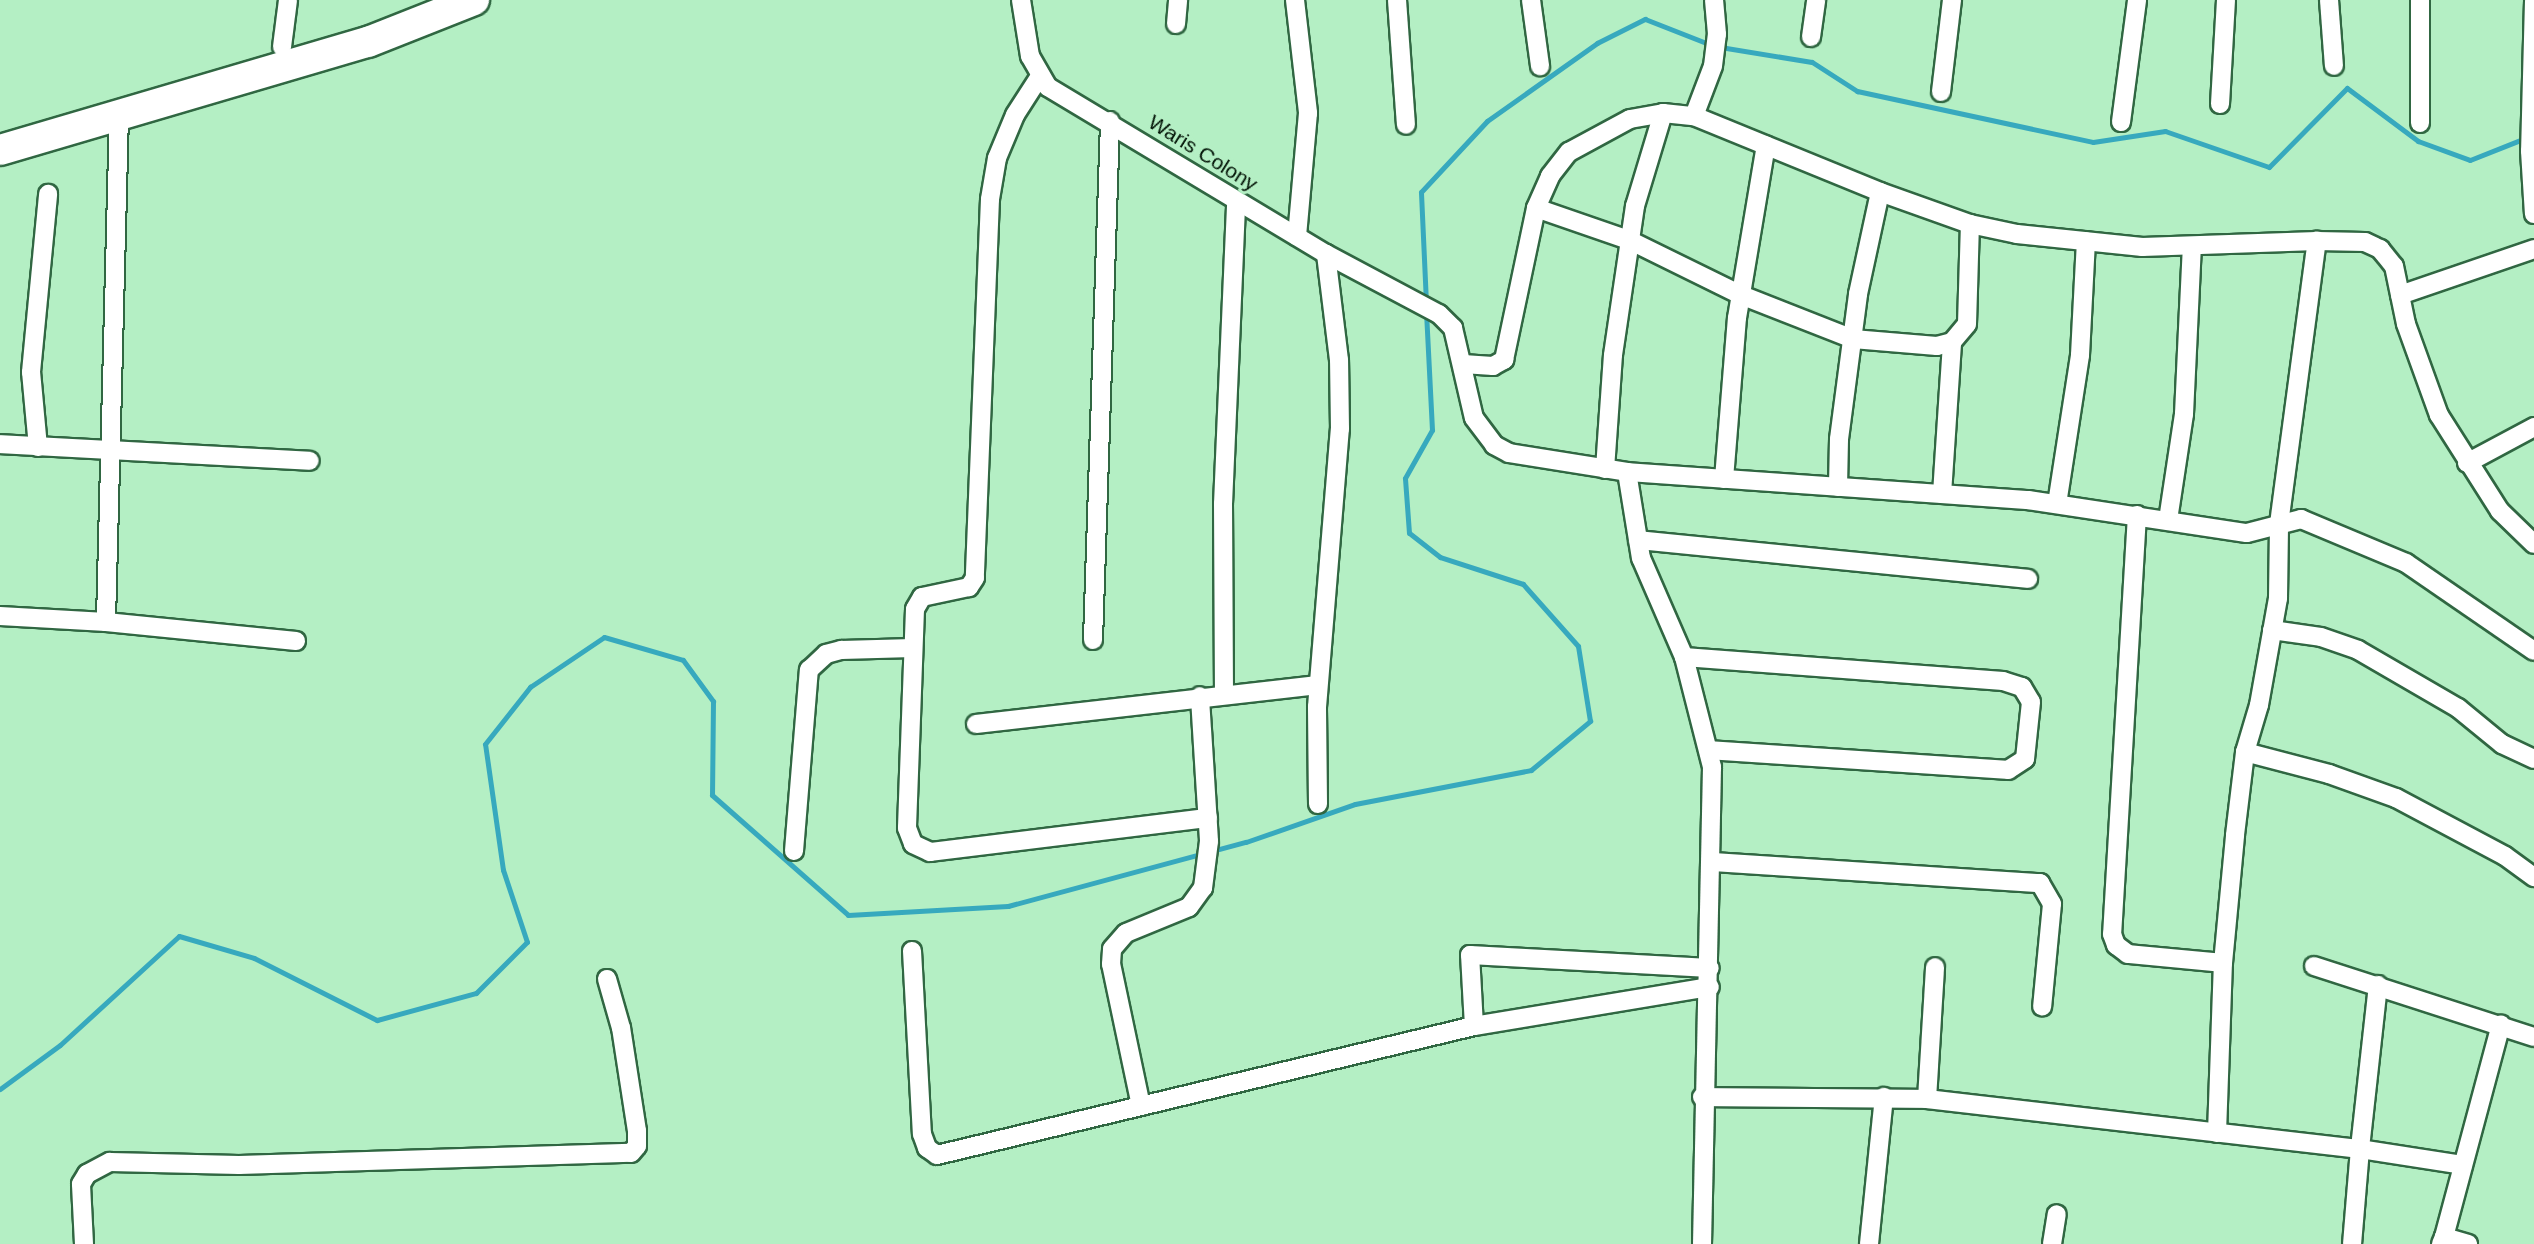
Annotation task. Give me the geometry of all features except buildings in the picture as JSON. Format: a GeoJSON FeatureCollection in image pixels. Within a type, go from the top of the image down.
{"type":"FeatureCollection","features":[{"type":"Feature","properties":{"kind":"highway"},"geometry":{"type":"LineString","coordinates":[[0,131],[432,0]]}},
{"type":"Feature","properties":{"kind":"highway"},"geometry":{"type":"LineString","coordinates":[[0,150],[368,42],[474,0]]}},
{"type":"Feature","properties":{"kind":"street"},"geometry":{"type":"LineString","coordinates":[[282,47],[288,0]]}},
{"type":"Feature","properties":{"kind":"street"},"geometry":{"type":"LineString","coordinates":[[1021,0],[1030,56],[1040,76],[1015,116],[997,158],[990,199],[975,578],[969,587],[918,600],[907,828],[920,849],[930,852],[1208,818]]}},
{"type":"Feature","properties":{"kind":"street"},"geometry":{"type":"LineString","coordinates":[[1176,24],[1178,0]]}},
{"type":"Feature","properties":{"kind":"street"},"geometry":{"type":"LineString","coordinates":[[1294,0],[1308,113],[1297,237]]}},
{"type":"Feature","properties":{"kind":"street"},"geometry":{"type":"LineString","coordinates":[[1397,0],[1406,125]]}},
{"type":"Feature","properties":{"kind":"street"},"geometry":{"type":"LineString","coordinates":[[1531,0],[1540,66]]}},
{"type":"Feature","properties":{"kind":"street"},"geometry":{"type":"LineString","coordinates":[[1693,116],[1713,66],[1717,34],[1714,0]]}},
{"type":"Feature","properties":{"kind":"street"},"geometry":{"type":"LineString","coordinates":[[1811,37],[1816,0]]}},
{"type":"Feature","properties":{"kind":"street"},"geometry":{"type":"LineString","coordinates":[[1941,92],[1952,0]]}},
{"type":"Feature","properties":{"kind":"street"},"geometry":{"type":"LineString","coordinates":[[2121,122],[2137,0]]}},
{"type":"Feature","properties":{"kind":"street"},"geometry":{"type":"LineString","coordinates":[[2220,104],[2226,0]]}},
{"type":"Feature","properties":{"kind":"street"},"geometry":{"type":"LineString","coordinates":[[2329,0],[2333,66]]}},
{"type":"Feature","properties":{"kind":"street"},"geometry":{"type":"LineString","coordinates":[[2420,0],[2420,123]]}},
{"type":"Feature","properties":{"kind":"street"},"geometry":{"type":"LineString","coordinates":[[2534,1],[2530,151],[2534,214]]}},
{"type":"Feature","properties":{"kind":"street","name":"Waris Colony"},"geometry":{"type":"LineString","coordinates":[[1040,76],[1048,87],[1110,121],[1236,201],[1326,254],[1438,314],[1452,328],[1463,364]]}},
{"type":"Feature","properties":{"kind":"street"},"geometry":{"type":"LineString","coordinates":[[1605,468],[1613,355],[1629,240],[1635,206],[1663,113]]}},
{"type":"Feature","properties":{"kind":"street"},"geometry":{"type":"LineString","coordinates":[[2533,542],[2500,512],[2439,415],[2400,295],[2394,266],[2380,249],[2365,242],[2317,241],[2192,246],[2086,242],[1970,223],[1880,192],[1693,116],[1663,113],[1630,119],[1569,152],[1550,176],[1535,208],[1504,360],[1493,366],[1463,364],[1474,418],[1494,445],[1509,453],[1626,472],[2057,504],[2247,533],[2301,519],[2406,563],[2534,651]]}},
{"type":"Feature","properties":{"kind":"street"},"geometry":{"type":"LineString","coordinates":[[106,622],[119,114]]}},
{"type":"Feature","properties":{"kind":"street"},"geometry":{"type":"LineString","coordinates":[[1093,640],[1110,121]]}},
{"type":"Feature","properties":{"kind":"street"},"geometry":{"type":"LineString","coordinates":[[1724,479],[1741,295],[1766,145]]}},
{"type":"Feature","properties":{"kind":"street"},"geometry":{"type":"LineString","coordinates":[[1838,487],[1839,439],[1853,339],[1880,192]]}},
{"type":"Feature","properties":{"kind":"street"},"geometry":{"type":"LineString","coordinates":[[38,447],[31,372],[48,194]]}},
{"type":"Feature","properties":{"kind":"street"},"geometry":{"type":"LineString","coordinates":[[1224,694],[1223,504],[1236,201]]}},
{"type":"Feature","properties":{"kind":"street"},"geometry":{"type":"LineString","coordinates":[[1535,208],[1629,240],[1741,295],[1853,339],[1937,346],[1952,342],[1967,324],[1970,308],[1970,223]]}},
{"type":"Feature","properties":{"kind":"street"},"geometry":{"type":"LineString","coordinates":[[2217,1133],[2223,963],[2245,752],[2259,705],[2278,597],[2279,524],[2317,241]]}},
{"type":"Feature","properties":{"kind":"street"},"geometry":{"type":"LineString","coordinates":[[2057,504],[2080,355],[2086,242]]}},
{"type":"Feature","properties":{"kind":"street"},"geometry":{"type":"LineString","coordinates":[[2168,520],[2184,414],[2192,246]]}},
{"type":"Feature","properties":{"kind":"street"},"geometry":{"type":"LineString","coordinates":[[2400,295],[2534,249]]}},
{"type":"Feature","properties":{"kind":"street"},"geometry":{"type":"LineString","coordinates":[[1318,804],[1318,685],[1340,429],[1339,360],[1326,254]]}},
{"type":"Feature","properties":{"kind":"street"},"geometry":{"type":"LineString","coordinates":[[1942,494],[1952,342]]}},
{"type":"Feature","properties":{"kind":"street"},"geometry":{"type":"LineString","coordinates":[[2467,463],[2534,427]]}},
{"type":"Feature","properties":{"kind":"street"},"geometry":{"type":"LineString","coordinates":[[0,444],[310,461]]}},
{"type":"Feature","properties":{"kind":"street"},"geometry":{"type":"LineString","coordinates":[[1626,472],[1638,540],[1661,611],[1684,657],[1709,750],[1713,862],[1710,987],[1702,1097],[1702,1244]]}},
{"type":"Feature","properties":{"kind":"street"},"geometry":{"type":"LineString","coordinates":[[2137,515],[2112,934],[2116,945],[2128,954],[2223,963]]}},
{"type":"Feature","properties":{"kind":"street"},"geometry":{"type":"LineString","coordinates":[[1638,540],[2028,579]]}},
{"type":"Feature","properties":{"kind":"street"},"geometry":{"type":"LineString","coordinates":[[0,616],[106,622],[296,641]]}},
{"type":"Feature","properties":{"kind":"street"},"geometry":{"type":"LineString","coordinates":[[2272,630],[2321,637],[2358,650],[2458,708],[2502,744],[2534,759]]}},
{"type":"Feature","properties":{"kind":"street"},"geometry":{"type":"LineString","coordinates":[[794,851],[809,670],[826,654],[841,650],[914,648]]}},
{"type":"Feature","properties":{"kind":"street"},"geometry":{"type":"LineString","coordinates":[[1684,657],[2003,681],[2022,687],[2031,702],[2025,759],[2008,770],[1709,750]]}},
{"type":"Feature","properties":{"kind":"street"},"geometry":{"type":"LineString","coordinates":[[976,724],[1200,696],[1318,685]]}},
{"type":"Feature","properties":{"kind":"street"},"geometry":{"type":"LineString","coordinates":[[1140,1106],[1111,964],[1112,949],[1126,933],[1189,907],[1208,873],[1208,818],[1200,696]]}},
{"type":"Feature","properties":{"kind":"street"},"geometry":{"type":"LineString","coordinates":[[2245,752],[2329,774],[2396,798],[2505,856],[2534,877]]}},
{"type":"Feature","properties":{"kind":"street"},"geometry":{"type":"LineString","coordinates":[[1713,862],[2040,883],[2052,904],[2042,1007]]}},
{"type":"Feature","properties":{"kind":"street"},"geometry":{"type":"LineString","coordinates":[[912,951],[922,1134],[933,1153],[942,1155],[1474,1026],[1710,987]]}},
{"type":"Feature","properties":{"kind":"street"},"geometry":{"type":"LineString","coordinates":[[1474,1026],[1470,955],[1710,968]]}},
{"type":"Feature","properties":{"kind":"street"},"geometry":{"type":"LineString","coordinates":[[2314,966],[2534,1037]]}},
{"type":"Feature","properties":{"kind":"street"},"geometry":{"type":"LineString","coordinates":[[1927,1099],[1935,967]]}},
{"type":"Feature","properties":{"kind":"street"},"geometry":{"type":"LineString","coordinates":[[84,1244],[82,1184],[87,1174],[110,1162],[239,1165],[631,1153],[637,1146],[636,1131],[621,1028],[607,979]]}},
{"type":"Feature","properties":{"kind":"street"},"geometry":{"type":"LineString","coordinates":[[2352,1244],[2378,985]]}},
{"type":"Feature","properties":{"kind":"street"},"geometry":{"type":"LineString","coordinates":[[2468,1244],[2442,1240],[2501,1025]]}},
{"type":"Feature","properties":{"kind":"street"},"geometry":{"type":"LineString","coordinates":[[1702,1097],[1927,1099],[2360,1149],[2463,1165]]}},
{"type":"Feature","properties":{"kind":"street"},"geometry":{"type":"LineString","coordinates":[[1869,1244],[1884,1097]]}},
{"type":"Feature","properties":{"kind":"street"},"geometry":{"type":"LineString","coordinates":[[2052,1244],[2057,1214]]}},
{"type":"Feature","properties":{"kind":"waterway"},"geometry":{"type":"LineString","coordinates":[[1426,303],[1421,192],[1487,121],[1597,43],[1645,19],[1714,46],[1812,62],[1857,91],[2093,142],[2165,131],[2269,167],[2347,88],[2418,141],[2470,160],[2528,137]]}},
{"type":"Feature","properties":{"kind":"waterway"},"geometry":{"type":"LineString","coordinates":[[0,1089],[60,1045],[179,936],[254,958],[377,1020],[476,993],[527,942],[503,870],[485,744],[530,687],[604,637],[683,660],[713,701],[712,795],[848,915],[1008,906],[1246,842],[1355,804],[1531,770],[1590,721],[1578,646],[1523,584],[1440,557],[1409,533],[1405,478],[1432,430],[1426,313]]}}]}
